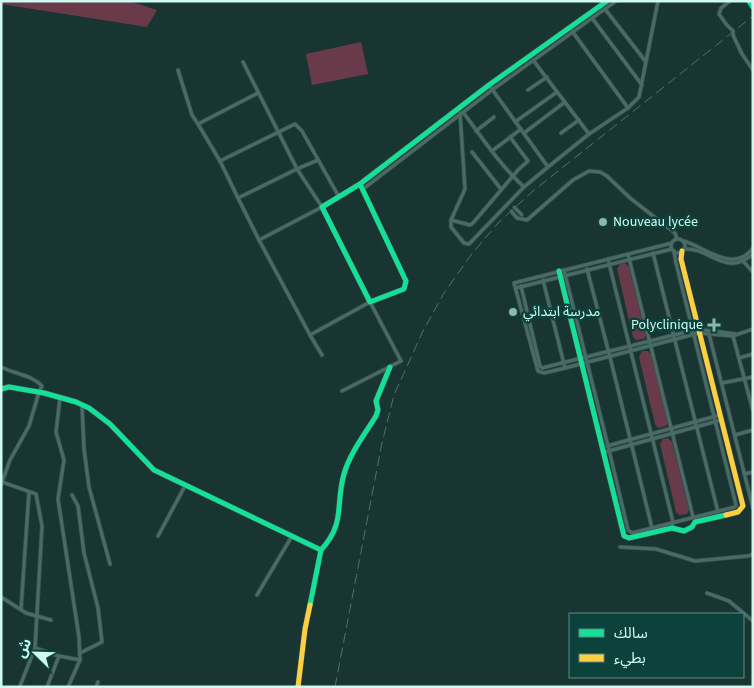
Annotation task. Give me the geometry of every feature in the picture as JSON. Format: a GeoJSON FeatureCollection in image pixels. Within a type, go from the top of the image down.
{"type":"FeatureCollection","features":[{"type":"Feature","properties":{"kind":"street"},"geometry":{"type":"LineString","coordinates":[[491,88],[534,60],[607,1]]}},
{"type":"Feature","properties":{"kind":"street"},"geometry":{"type":"LineString","coordinates":[[259,240],[339,196],[362,186],[491,88],[571,30],[616,1]]}},
{"type":"Feature","properties":{"kind":"street"},"geometry":{"type":"LineString","coordinates":[[461,112],[465,188],[464,195],[451,220],[451,227],[464,244],[469,244],[524,187],[589,134],[628,108],[640,97],[658,1]]}},
{"type":"Feature","properties":{"kind":"street"},"geometry":{"type":"LineString","coordinates":[[730,1],[721,8],[719,14],[733,31],[742,54],[753,70]]}},
{"type":"Feature","properties":{"kind":"street"},"geometry":{"type":"LineString","coordinates":[[749,1],[753,7]]}},
{"type":"Feature","properties":{"kind":"street"},"geometry":{"type":"LineString","coordinates":[[606,8],[646,62]]}},
{"type":"Feature","properties":{"kind":"street"},"geometry":{"type":"LineString","coordinates":[[592,18],[642,86]]}},
{"type":"Feature","properties":{"kind":"street"},"geometry":{"type":"LineString","coordinates":[[571,30],[628,108]]}},
{"type":"Feature","properties":{"kind":"street"},"geometry":{"type":"LineString","coordinates":[[534,60],[589,134]]}},
{"type":"Feature","properties":{"kind":"street"},"geometry":{"type":"LineString","coordinates":[[243,62],[277,132],[297,169],[322,207],[401,361],[342,391]]}},
{"type":"Feature","properties":{"kind":"street"},"geometry":{"type":"LineString","coordinates":[[178,70],[192,115],[220,161],[259,240],[322,355]]}},
{"type":"Feature","properties":{"kind":"street"},"geometry":{"type":"LineString","coordinates":[[528,90],[546,77]]}},
{"type":"Feature","properties":{"kind":"street"},"geometry":{"type":"LineString","coordinates":[[491,88],[548,167]]}},
{"type":"Feature","properties":{"kind":"street"},"geometry":{"type":"LineString","coordinates":[[516,122],[557,92]]}},
{"type":"Feature","properties":{"kind":"street"},"geometry":{"type":"LineString","coordinates":[[198,124],[258,93]]}},
{"type":"Feature","properties":{"kind":"street"},"geometry":{"type":"LineString","coordinates":[[492,151],[510,137],[565,102]]}},
{"type":"Feature","properties":{"kind":"street"},"geometry":{"type":"LineString","coordinates":[[461,112],[513,177],[524,187]]}},
{"type":"Feature","properties":{"kind":"street"},"geometry":{"type":"LineString","coordinates":[[362,186],[389,161],[461,112]]}},
{"type":"Feature","properties":{"kind":"street"},"geometry":{"type":"LineString","coordinates":[[476,131],[494,117]]}},
{"type":"Feature","properties":{"kind":"street"},"geometry":{"type":"LineString","coordinates":[[561,133],[579,120]]}},
{"type":"Feature","properties":{"kind":"street"},"geometry":{"type":"LineString","coordinates":[[220,161],[295,124],[298,126],[339,196]]}},
{"type":"Feature","properties":{"kind":"street"},"geometry":{"type":"LineString","coordinates":[[451,220],[470,225],[474,223],[501,189],[528,161],[510,137]]}},
{"type":"Feature","properties":{"kind":"street"},"geometry":{"type":"LineString","coordinates":[[472,152],[501,189]]}},
{"type":"Feature","properties":{"kind":"street"},"geometry":{"type":"LineString","coordinates":[[238,198],[318,160]]}},
{"type":"Feature","properties":{"kind":"street"},"geometry":{"type":"LineString","coordinates":[[506,206],[518,218],[527,220],[573,180],[589,171],[600,172],[675,234],[677,239]]}},
{"type":"Feature","properties":{"kind":"street"},"geometry":{"type":"LineString","coordinates":[[310,335],[370,302],[404,289],[406,281],[362,186]]}},
{"type":"Feature","properties":{"kind":"street"},"geometry":{"type":"LineString","coordinates":[[510,202],[522,215],[530,217]]}},
{"type":"Feature","properties":{"kind":"street"},"geometry":{"type":"LineString","coordinates":[[516,288],[562,273],[587,269],[677,239],[724,259],[741,260],[753,272]]}},
{"type":"Feature","properties":{"kind":"street"},"geometry":{"type":"LineString","coordinates":[[684,241],[685,245],[681,258],[696,332]]}},
{"type":"Feature","properties":{"kind":"street"},"geometry":{"type":"LineString","coordinates":[[562,273],[606,449],[624,536],[629,538],[672,525],[719,514],[738,512],[742,506],[676,263],[672,242]]}},
{"type":"Feature","properties":{"kind":"street"},"geometry":{"type":"LineString","coordinates":[[741,260],[753,248]]}},
{"type":"Feature","properties":{"kind":"street"},"geometry":{"type":"LineString","coordinates":[[739,334],[696,332],[650,341],[544,373],[538,371],[514,283],[609,261],[673,250],[697,251],[728,264],[753,254]]}},
{"type":"Feature","properties":{"kind":"street"},"geometry":{"type":"LineString","coordinates":[[653,253],[719,514]]}},
{"type":"Feature","properties":{"kind":"street"},"geometry":{"type":"LineString","coordinates":[[628,254],[694,520],[692,527],[684,531],[672,525]]}},
{"type":"Feature","properties":{"kind":"street"},"geometry":{"type":"LineString","coordinates":[[609,261],[653,438],[672,525]]}},
{"type":"Feature","properties":{"kind":"street"},"geometry":{"type":"LineString","coordinates":[[587,269],[652,530]]}},
{"type":"Feature","properties":{"kind":"street"},"geometry":{"type":"LineString","coordinates":[[543,280],[565,368]]}},
{"type":"Feature","properties":{"kind":"street"},"geometry":{"type":"LineString","coordinates":[[520,286],[540,366],[544,368],[564,363],[610,357],[651,346],[675,337]]}},
{"type":"Feature","properties":{"kind":"street"},"geometry":{"type":"LineString","coordinates":[[696,332],[733,336],[753,329]]}},
{"type":"Feature","properties":{"kind":"street"},"geometry":{"type":"LineString","coordinates":[[709,334],[753,508]]}},
{"type":"Feature","properties":{"kind":"street"},"geometry":{"type":"LineString","coordinates":[[733,336],[753,410]]}},
{"type":"Feature","properties":{"kind":"street"},"geometry":{"type":"LineString","coordinates":[[629,346],[637,350]]}},
{"type":"Feature","properties":{"kind":"street"},"geometry":{"type":"LineString","coordinates":[[739,358],[753,354]]}},
{"type":"Feature","properties":{"kind":"street"},"geometry":{"type":"LineString","coordinates":[[298,687],[305,629],[322,550],[330,542],[337,529],[343,475],[376,416],[378,410],[376,401],[390,366]]}},
{"type":"Feature","properties":{"kind":"street"},"geometry":{"type":"LineString","coordinates":[[1,368],[36,379],[42,386],[38,392],[29,426],[10,460],[2,484],[38,496],[42,526],[35,648],[20,686]]}},
{"type":"Feature","properties":{"kind":"street"},"geometry":{"type":"LineString","coordinates":[[722,384],[753,376]]}},
{"type":"Feature","properties":{"kind":"street"},"geometry":{"type":"LineString","coordinates":[[1,389],[9,387],[38,392],[82,405],[98,414],[110,424],[154,470],[322,550]]}},
{"type":"Feature","properties":{"kind":"street"},"geometry":{"type":"LineString","coordinates":[[747,392],[753,390]]}},
{"type":"Feature","properties":{"kind":"street"},"geometry":{"type":"LineString","coordinates":[[60,397],[56,432],[64,460],[58,499],[80,653],[80,660],[68,687]]}},
{"type":"Feature","properties":{"kind":"street"},"geometry":{"type":"LineString","coordinates":[[82,405],[84,449],[89,487],[110,564]]}},
{"type":"Feature","properties":{"kind":"street"},"geometry":{"type":"LineString","coordinates":[[606,449],[696,422],[718,419]]}},
{"type":"Feature","properties":{"kind":"street"},"geometry":{"type":"LineString","coordinates":[[631,442],[673,434],[718,419]]}},
{"type":"Feature","properties":{"kind":"street"},"geometry":{"type":"LineString","coordinates":[[735,435],[753,430]]}},
{"type":"Feature","properties":{"kind":"street"},"geometry":{"type":"LineString","coordinates":[[744,474],[753,472]]}},
{"type":"Feature","properties":{"kind":"street"},"geometry":{"type":"LineString","coordinates":[[158,536],[185,486]]}},
{"type":"Feature","properties":{"kind":"street"},"geometry":{"type":"LineString","coordinates":[[21,609],[30,492]]}},
{"type":"Feature","properties":{"kind":"street"},"geometry":{"type":"LineString","coordinates":[[72,495],[78,506],[84,553],[98,608],[102,642],[80,653]]}},
{"type":"Feature","properties":{"kind":"street"},"geometry":{"type":"LineString","coordinates":[[257,595],[292,535]]}},
{"type":"Feature","properties":{"kind":"street"},"geometry":{"type":"LineString","coordinates":[[620,548],[656,550],[695,560],[753,554]]}},
{"type":"Feature","properties":{"kind":"street"},"geometry":{"type":"LineString","coordinates":[[707,593],[729,601],[743,613]]}},
{"type":"Feature","properties":{"kind":"street"},"geometry":{"type":"LineString","coordinates":[[1,597],[36,616],[51,620]]}},
{"type":"Feature","properties":{"kind":"street"},"geometry":{"type":"LineString","coordinates":[[35,648],[59,656],[80,660]]}},
{"type":"Feature","properties":{"kind":"street"},"geometry":{"type":"LineString","coordinates":[[47,687],[59,656]]}},
{"type":"Feature","properties":{"kind":"street"},"geometry":{"type":"LineString","coordinates":[[96,687],[98,682]]}},
{"type":"Feature","properties":{"kind":"shaded area"},"geometry":{"type":"Polygon","coordinates":[[[1,1],[129,1],[157,10],[147,27],[1,4],[1,1]]]}},
{"type":"Feature","properties":{"kind":"shaded area"},"geometry":{"type":"Polygon","coordinates":[[[361,42],[368,74],[312,85],[306,54],[361,42]]]}},
{"type":"Feature","properties":{"kind":"shaded area"},"geometry":{"type":"Polygon","coordinates":[[[625,263],[629,267],[646,335],[644,339],[636,340],[633,337],[617,269],[620,264],[625,263]]]}},
{"type":"Feature","properties":{"kind":"shaded area"},"geometry":{"type":"Polygon","coordinates":[[[642,351],[647,351],[651,354],[668,422],[666,426],[658,428],[655,424],[639,357],[642,351]]]}},
{"type":"Feature","properties":{"kind":"shaded area"},"geometry":{"type":"Polygon","coordinates":[[[668,438],[672,442],[689,510],[687,514],[679,515],[676,512],[660,444],[663,439],[668,438]]]}},
{"type":"Feature","properties":{"kind":"railway"},"geometry":{"type":"LineString","coordinates":[[335,687],[382,443],[394,395],[423,331],[444,293],[471,255],[498,223],[533,191],[753,16]]}},
{"type":"Feature","properties":{"kind":"traffic: fast"},"geometry":{"type":"LineString","coordinates":[[360,184],[406,281],[404,289],[370,302],[322,207],[360,184],[489,85],[607,1]]}},
{"type":"Feature","properties":{"kind":"traffic: fast"},"geometry":{"type":"LineString","coordinates":[[749,1],[753,7]]}},
{"type":"Feature","properties":{"kind":"traffic: fast"},"geometry":{"type":"LineString","coordinates":[[559,271],[624,536],[629,538],[672,528],[684,531],[692,527],[695,522],[726,515]]}},
{"type":"Feature","properties":{"kind":"traffic: fast"},"geometry":{"type":"LineString","coordinates":[[321,550],[334,531],[344,474],[354,451],[376,416],[378,410],[376,401],[390,367]]}},
{"type":"Feature","properties":{"kind":"traffic: fast"},"geometry":{"type":"LineString","coordinates":[[1,389],[9,387],[44,393],[76,402],[89,408],[110,424],[154,470],[321,550],[310,605]]}},
{"type":"Feature","properties":{"kind":"traffic: slow"},"geometry":{"type":"LineString","coordinates":[[682,251],[681,259],[743,506],[738,512],[726,515]]}},
{"type":"Feature","properties":{"kind":"traffic: slow"},"geometry":{"type":"LineString","coordinates":[[298,687],[310,605]]}},
{"type":"Feature","properties":{"kind":"place","name":"Nouveau lycée"},"geometry":{"type":"Point","coordinates":[603,222]}},
{"type":"Feature","properties":{"kind":"place","name":"مدرسة ابتدائي"},"geometry":{"type":"Point","coordinates":[513,312]}},
{"type":"Feature","properties":{"kind":"place","name":"Polyclinique"},"geometry":{"type":"Point","coordinates":[714,325]}}]}
